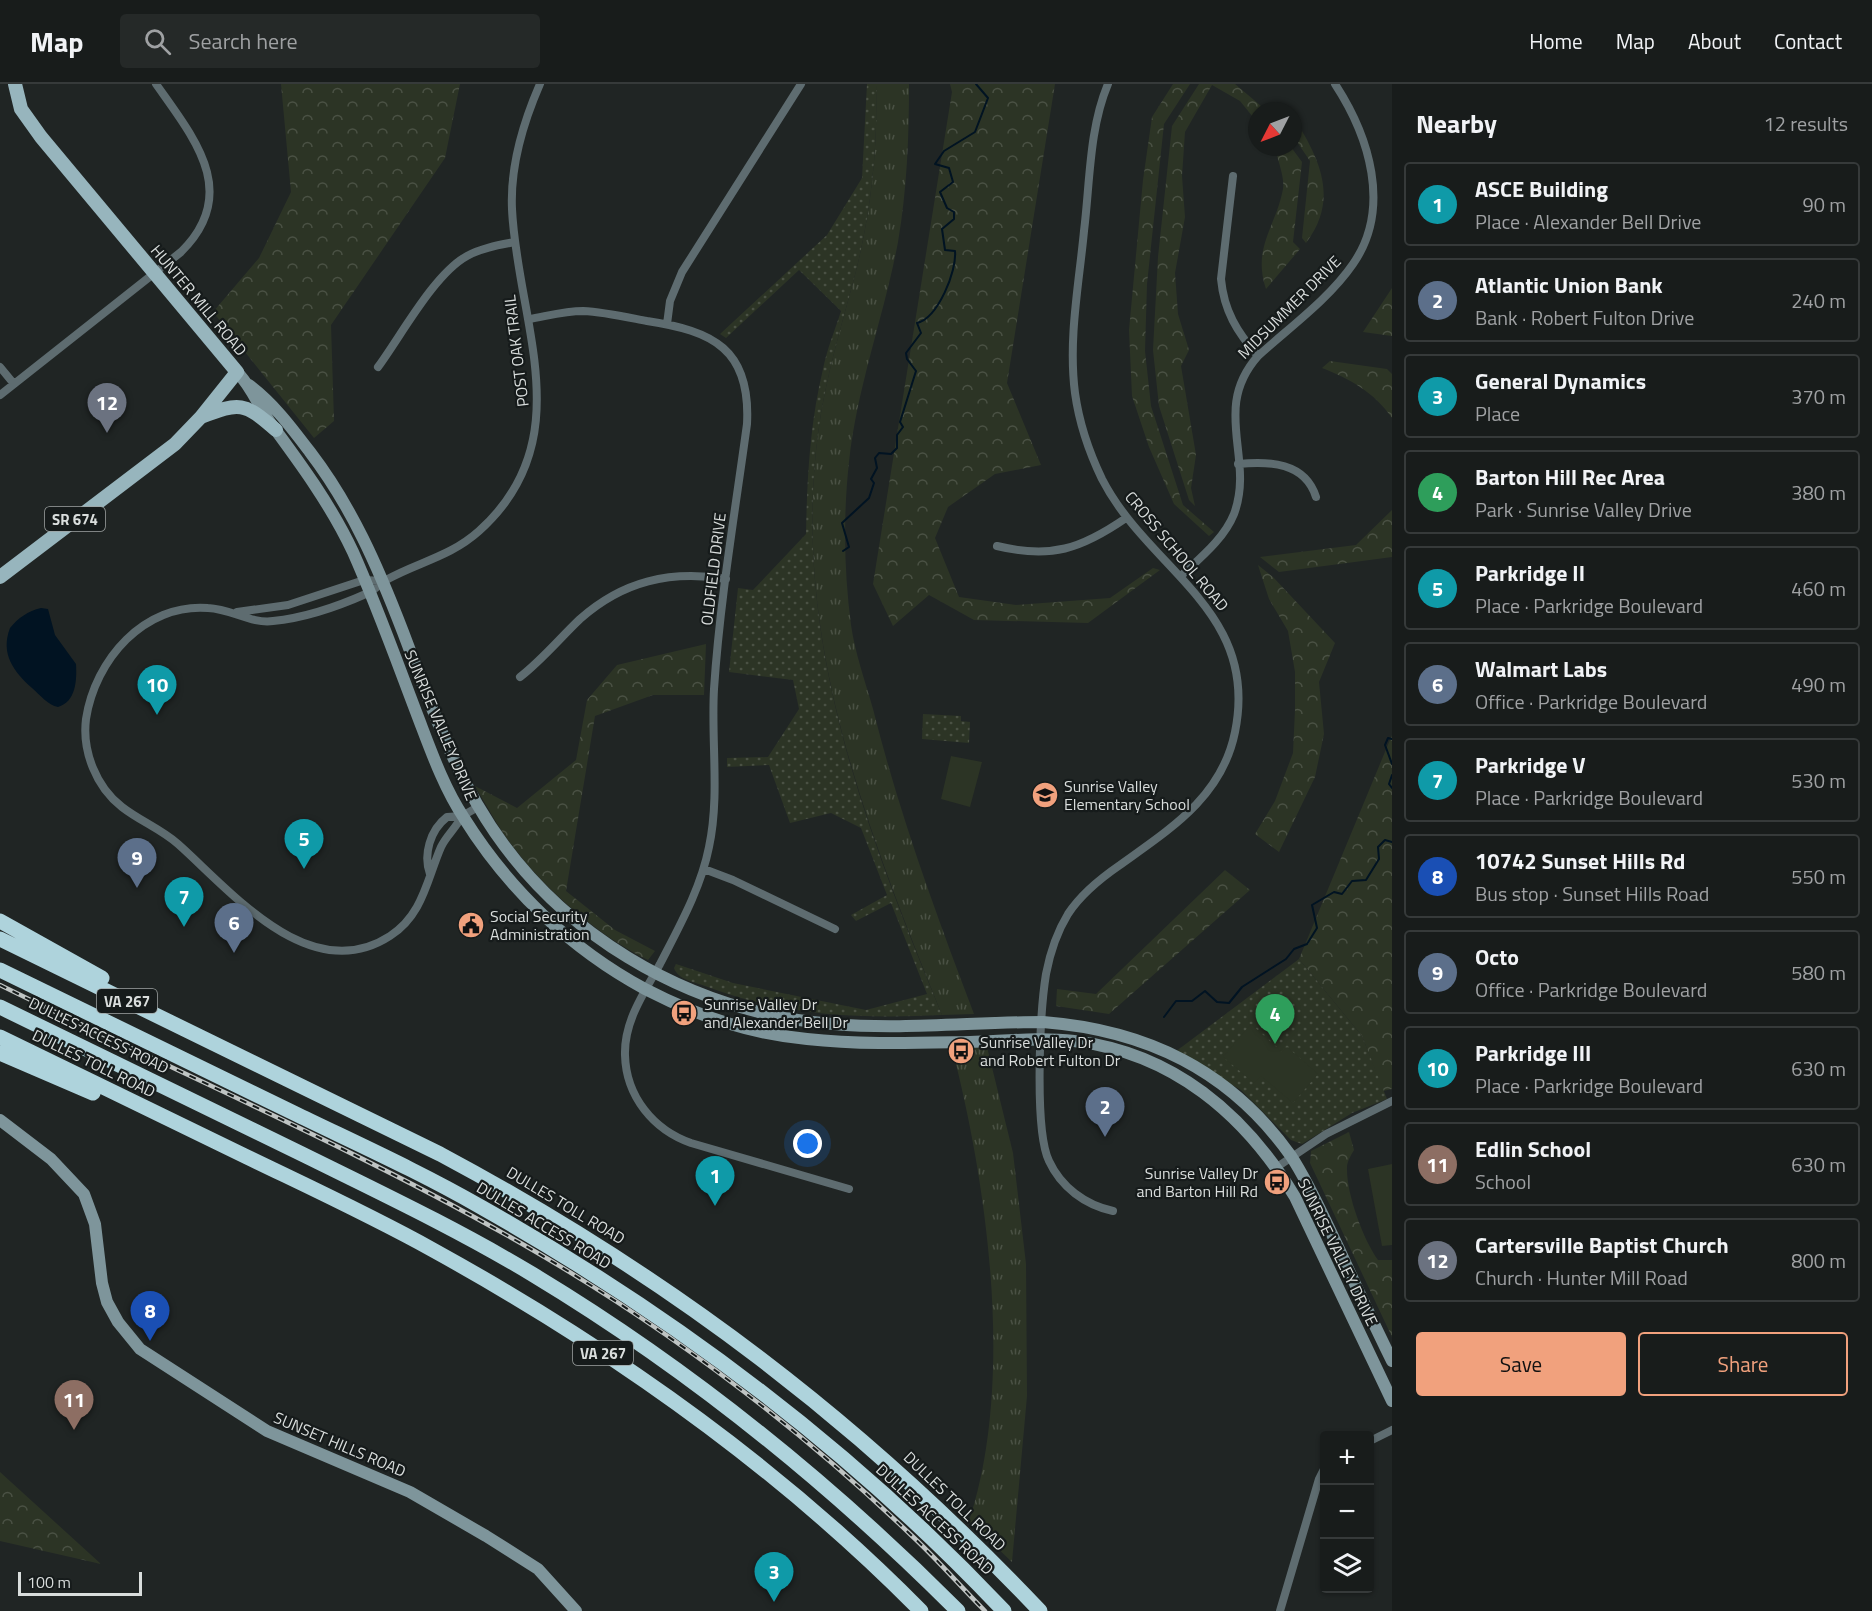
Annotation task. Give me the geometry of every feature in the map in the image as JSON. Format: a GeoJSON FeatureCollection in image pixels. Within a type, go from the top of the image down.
{"type":"FeatureCollection","features":[{"type":"Feature","properties":{"kind":"highway"},"geometry":{"type":"LineString","coordinates":[[0,921],[254,1063]]}},
{"type":"Feature","properties":{"kind":"highway","name":"DULLES TOLL ROAD"},"geometry":{"type":"LineString","coordinates":[[0,939],[485,1178],[628,1263],[717,1324],[799,1386],[889,1462],[961,1529],[1040,1611]]}},
{"type":"Feature","properties":{"kind":"highway","name":"DULLES ACCESS ROAD"},"geometry":{"type":"LineString","coordinates":[[0,970],[405,1167],[480,1206],[596,1276],[700,1346],[775,1403],[857,1471],[1003,1610]]}},
{"type":"Feature","properties":{"kind":"highway","name":"DULLES ACCESS ROAD"},"geometry":{"type":"LineString","coordinates":[[0,1007],[418,1211],[532,1274],[647,1349],[747,1423],[835,1495],[958,1611]]}},
{"type":"Feature","properties":{"kind":"highway","name":"DULLES TOLL ROAD"},"geometry":{"type":"LineString","coordinates":[[0,1037],[431,1249],[532,1307],[614,1360],[776,1481],[850,1544],[921,1611]]}},
{"type":"Feature","properties":{"kind":"highway"},"geometry":{"type":"LineString","coordinates":[[0,1053],[245,1156]]}},
{"type":"Feature","properties":{"kind":"main road","name":"HUNTER MILL ROAD"},"geometry":{"type":"LineString","coordinates":[[0,577],[157,458],[201,417],[237,372],[27,118],[17,96],[15,84]]}},
{"type":"Feature","properties":{"kind":"main road","name":"SUNRISE VALLEY DRIVE"},"geometry":{"type":"LineString","coordinates":[[237,372],[286,420],[333,483],[359,527],[384,581],[444,738],[478,807],[510,852],[551,900],[608,946],[654,974],[716,1000],[792,1020],[857,1025],[1043,1022],[1115,1032],[1177,1056],[1233,1093],[1258,1117],[1291,1157],[1317,1203],[1392,1361]]}},
{"type":"Feature","properties":{"kind":"main road","name":"SUNRISE VALLEY DRIVE"},"geometry":{"type":"LineString","coordinates":[[248,385],[256,402],[317,488],[342,531],[370,593],[424,734],[462,816],[502,871],[554,927],[596,959],[646,989],[726,1022],[804,1039],[870,1042],[1070,1041],[1115,1050],[1177,1076],[1234,1117],[1277,1167],[1295,1197],[1392,1401]]}},
{"type":"Feature","properties":{"kind":"main road"},"geometry":{"type":"LineString","coordinates":[[201,417],[236,406],[255,413],[276,430]]}},
{"type":"Feature","properties":{"kind":"main road","name":"SUNSET HILLS ROAD"},"geometry":{"type":"LineString","coordinates":[[0,1120],[51,1159],[84,1194],[95,1224],[102,1283],[107,1302],[123,1330],[140,1349],[267,1431],[410,1491],[511,1551],[547,1577],[576,1611]]}},
{"type":"Feature","properties":{"kind":"street"},"geometry":{"type":"LineString","coordinates":[[0,395],[189,244],[203,222],[210,181],[202,152],[156,84]]}},
{"type":"Feature","properties":{"kind":"street","name":"POST OAK TRAIL"},"geometry":{"type":"LineString","coordinates":[[384,581],[430,562],[465,542],[492,518],[514,488],[530,454],[538,414],[538,385],[515,242],[512,208],[514,165],[528,111],[540,84]]}},
{"type":"Feature","properties":{"kind":"street"},"geometry":{"type":"LineString","coordinates":[[667,324],[670,301],[682,272],[801,84]]}},
{"type":"Feature","properties":{"kind":"street","name":"CROSS SCHOOL ROAD"},"geometry":{"type":"LineString","coordinates":[[1108,84],[1094,138],[1074,334],[1073,373],[1079,415],[1085,438],[1101,477],[1126,518],[1149,546],[1181,576],[1213,615],[1228,644],[1234,664],[1239,701],[1230,752],[1212,787],[1195,809],[1098,881],[1072,908],[1051,952],[1044,993],[1042,1041],[1040,1121],[1044,1149],[1049,1162],[1073,1192],[1096,1206],[1113,1210]]}},
{"type":"Feature","properties":{"kind":"street","name":"MIDSUMMER DRIVE"},"geometry":{"type":"LineString","coordinates":[[1181,576],[1228,526],[1238,502],[1238,464],[1234,430],[1235,398],[1247,370],[1258,356],[1342,278],[1361,250],[1371,225],[1374,195],[1369,162],[1354,116],[1335,84]]}},
{"type":"Feature","properties":{"kind":"street"},"geometry":{"type":"LineString","coordinates":[[1233,176],[1221,279],[1222,294],[1237,330],[1258,356]]}},
{"type":"Feature","properties":{"kind":"street"},"geometry":{"type":"LineString","coordinates":[[378,368],[434,288],[453,265],[475,251],[515,242]]}},
{"type":"Feature","properties":{"kind":"street","name":"OLDFIELD DRIVE"},"geometry":{"type":"LineString","coordinates":[[529,320],[583,311],[667,324],[702,333],[722,347],[738,367],[747,389],[747,424],[726,579],[714,691],[714,815],[704,869],[687,910],[628,1028],[625,1055],[634,1094],[650,1117],[669,1134],[691,1143],[849,1189]]}},
{"type":"Feature","properties":{"kind":"street"},"geometry":{"type":"LineString","coordinates":[[0,367],[14,384]]}},
{"type":"Feature","properties":{"kind":"street"},"geometry":{"type":"LineString","coordinates":[[1238,464],[1256,462],[1287,466],[1303,476],[1316,497]]}},
{"type":"Feature","properties":{"kind":"street"},"geometry":{"type":"LineString","coordinates":[[997,546],[1031,553],[1068,549],[1099,537],[1126,518]]}},
{"type":"Feature","properties":{"kind":"street"},"geometry":{"type":"LineString","coordinates":[[520,677],[600,603],[623,590],[647,580],[678,575],[726,579]]}},
{"type":"Feature","properties":{"kind":"street"},"geometry":{"type":"LineString","coordinates":[[384,581],[364,580],[288,605],[237,612],[205,607],[185,608],[156,616],[127,639],[104,667],[86,721],[86,747],[93,770],[106,791],[122,807],[160,829],[258,916],[303,943],[326,949],[365,947],[388,938],[415,912],[424,897],[430,874],[436,867],[442,845],[455,831],[462,816]]}},
{"type":"Feature","properties":{"kind":"street"},"geometry":{"type":"LineString","coordinates":[[237,612],[249,619],[272,621],[307,614],[370,593],[384,581]]}},
{"type":"Feature","properties":{"kind":"street"},"geometry":{"type":"LineString","coordinates":[[430,874],[425,861],[436,828],[447,818],[462,816],[478,807]]}},
{"type":"Feature","properties":{"kind":"street"},"geometry":{"type":"LineString","coordinates":[[704,869],[734,880],[835,929]]}},
{"type":"Feature","properties":{"kind":"street"},"geometry":{"type":"LineString","coordinates":[[1277,1167],[1326,1134],[1392,1101]]}},
{"type":"Feature","properties":{"kind":"street"},"geometry":{"type":"LineString","coordinates":[[1374,1439],[1392,1430]]}},
{"type":"Feature","properties":{"kind":"street"},"geometry":{"type":"LineString","coordinates":[[1280,1611],[1320,1475]]}},
{"type":"Feature","properties":{"kind":"green space"},"geometry":{"type":"Polygon","coordinates":[[[281,84],[460,84],[445,158],[331,325],[334,421],[314,438],[213,312],[259,258],[291,192],[281,84]]]}},
{"type":"Feature","properties":{"kind":"green space"},"geometry":{"type":"Polygon","coordinates":[[[867,84],[876,84],[876,132],[872,180],[861,252],[829,373],[818,434],[812,509],[815,584],[825,658],[841,731],[862,804],[942,1015],[852,1015],[763,1004],[692,982],[679,975],[674,968],[676,964],[733,983],[866,1010],[927,994],[891,903],[856,921],[851,915],[887,895],[861,828],[831,813],[790,823],[769,765],[727,767],[727,758],[768,757],[799,709],[793,680],[729,672],[738,588],[753,590],[806,534],[808,471],[815,410],[825,362],[841,311],[799,270],[726,338],[720,334],[827,235],[862,178],[867,84]]]}},
{"type":"Feature","properties":{"kind":"green space"},"geometry":{"type":"Polygon","coordinates":[[[876,84],[909,84],[907,163],[898,242],[864,379],[849,462],[845,524],[849,605],[853,636],[894,786],[932,901],[974,1014],[942,1015],[887,874],[842,731],[826,658],[815,585],[813,510],[818,434],[829,373],[855,275],[869,204],[876,132],[876,84]]]}},
{"type":"Feature","properties":{"kind":"green space"},"geometry":{"type":"Polygon","coordinates":[[[950,84],[1055,84],[1007,383],[1041,465],[995,474],[948,507],[935,538],[959,597],[1016,605],[1110,598],[1153,568],[1160,570],[1088,623],[974,620],[929,595],[893,626],[873,584],[952,92],[950,84]]]}},
{"type":"Feature","properties":{"kind":"green space"},"geometry":{"type":"Polygon","coordinates":[[[1173,84],[1190,84],[1164,124],[1147,284],[1145,351],[1151,406],[1183,505],[1214,532],[1209,536],[1174,504],[1149,447],[1132,396],[1129,330],[1143,180],[1152,117],[1173,84]]]}},
{"type":"Feature","properties":{"kind":"green space"},"geometry":{"type":"Polygon","coordinates":[[[1199,84],[1235,84],[1256,102],[1248,102],[1248,111],[1240,101],[1212,85],[1185,132],[1182,176],[1185,217],[1175,273],[1178,314],[1189,350],[1181,366],[1196,455],[1191,488],[1195,506],[1189,500],[1159,406],[1153,350],[1158,257],[1172,126],[1199,84]]]}},
{"type":"Feature","properties":{"kind":"green space"},"geometry":{"type":"Polygon","coordinates":[[[1302,132],[1318,163],[1324,194],[1322,210],[1306,243],[1302,238],[1310,161],[1302,149],[1302,132]]]}},
{"type":"Feature","properties":{"kind":"green space"},"geometry":{"type":"Polygon","coordinates":[[[1277,156],[1298,156],[1302,162],[1293,242],[1300,249],[1266,289],[1262,274],[1263,249],[1280,202],[1283,189],[1277,156]]]}},
{"type":"Feature","properties":{"kind":"green space"},"geometry":{"type":"Polygon","coordinates":[[[1392,288],[1392,336],[1363,332],[1392,288]]]}},
{"type":"Feature","properties":{"kind":"green space"},"geometry":{"type":"Polygon","coordinates":[[[1330,361],[1387,369],[1392,374],[1392,418],[1361,387],[1322,368],[1330,361]]]}},
{"type":"Feature","properties":{"kind":"green space"},"geometry":{"type":"Polygon","coordinates":[[[1392,510],[1392,557],[1279,572],[1260,557],[1356,545],[1392,510]]]}},
{"type":"Feature","properties":{"kind":"green space"},"geometry":{"type":"Polygon","coordinates":[[[1258,565],[1273,577],[1335,643],[1319,682],[1324,734],[1315,777],[1279,852],[1255,834],[1275,801],[1293,753],[1295,672],[1288,631],[1269,599],[1258,565]]]}},
{"type":"Feature","properties":{"kind":"green space"},"geometry":{"type":"Polygon","coordinates":[[[706,644],[704,695],[653,695],[595,716],[566,891],[615,930],[655,951],[648,960],[611,939],[556,895],[525,862],[507,838],[475,786],[517,808],[576,760],[587,700],[617,665],[706,644]]]}},
{"type":"Feature","properties":{"kind":"green space"},"geometry":{"type":"Polygon","coordinates":[[[923,714],[961,716],[961,721],[970,722],[969,743],[922,739],[923,714]]]}},
{"type":"Feature","properties":{"kind":"green space"},"geometry":{"type":"Polygon","coordinates":[[[1392,735],[1392,1089],[1383,1091],[1362,1036],[1299,959],[1392,735]]]}},
{"type":"Feature","properties":{"kind":"green space"},"geometry":{"type":"Polygon","coordinates":[[[951,756],[982,762],[970,807],[941,799],[951,756]]]}},
{"type":"Feature","properties":{"kind":"green space"},"geometry":{"type":"Polygon","coordinates":[[[1225,870],[1250,890],[1109,1014],[1056,1006],[1057,989],[1096,994],[1225,870]]]}},
{"type":"Feature","properties":{"kind":"green space"},"geometry":{"type":"Polygon","coordinates":[[[1299,959],[1362,1036],[1387,1099],[1352,1113],[1302,1144],[1291,1140],[1241,1090],[1175,1052],[1299,959]]]}},
{"type":"Feature","properties":{"kind":"green space"},"geometry":{"type":"Polygon","coordinates":[[[1251,1024],[1282,1052],[1287,1047],[1318,1074],[1293,1103],[1261,1076],[1254,1083],[1223,1057],[1251,1024]]]}},
{"type":"Feature","properties":{"kind":"green space"},"geometry":{"type":"Polygon","coordinates":[[[987,1047],[1013,1153],[1026,1264],[1027,1396],[1012,1562],[969,1521],[983,1467],[991,1408],[993,1347],[991,1285],[976,1161],[952,1048],[987,1047]]]}},
{"type":"Feature","properties":{"kind":"green space"},"geometry":{"type":"Polygon","coordinates":[[[1349,1132],[1354,1150],[1347,1167],[1347,1178],[1356,1215],[1378,1260],[1392,1260],[1392,1337],[1310,1163],[1311,1151],[1349,1132]]]}},
{"type":"Feature","properties":{"kind":"green space"},"geometry":{"type":"Polygon","coordinates":[[[1392,1164],[1392,1245],[1382,1246],[1368,1169],[1392,1164]]]}},
{"type":"Feature","properties":{"kind":"green space"},"geometry":{"type":"Polygon","coordinates":[[[0,1472],[101,1564],[0,1541],[0,1472]]]}},
{"type":"Feature","properties":{"kind":"water"},"geometry":{"type":"Polygon","coordinates":[[[41,608],[48,609],[55,635],[76,664],[72,695],[69,700],[58,707],[47,702],[25,682],[14,669],[8,654],[7,637],[10,628],[24,615],[41,608]]]}},
{"type":"Feature","properties":{"kind":"waterway"},"geometry":{"type":"LineString","coordinates":[[843,551],[849,547],[842,523],[869,498],[874,483],[871,479],[877,468],[875,458],[879,453],[891,454],[897,448],[897,435],[903,427],[900,422],[916,371],[907,359],[906,353],[921,333],[917,323],[925,319],[939,303],[953,270],[955,251],[945,250],[942,229],[954,219],[954,212],[947,208],[940,192],[953,182],[949,168],[935,164],[944,151],[975,132],[988,98],[976,84]]}},
{"type":"Feature","properties":{"kind":"waterway"},"geometry":{"type":"LineString","coordinates":[[1392,739],[1388,738],[1385,745],[1392,764]]}},
{"type":"Feature","properties":{"kind":"waterway"},"geometry":{"type":"LineString","coordinates":[[1392,775],[1389,784],[1392,788]]}},
{"type":"Feature","properties":{"kind":"waterway"},"geometry":{"type":"LineString","coordinates":[[1164,1017],[1176,1001],[1192,1001],[1205,991],[1217,1002],[1229,1003],[1242,987],[1286,959],[1294,949],[1307,944],[1317,928],[1312,905],[1334,892],[1342,894],[1352,881],[1366,880],[1379,859],[1378,847],[1385,840],[1392,842]]}},
{"type":"Feature","properties":{"kind":"railway"},"geometry":{"type":"LineString","coordinates":[[0,985],[395,1176],[524,1245],[627,1308],[726,1378],[821,1454],[921,1544],[985,1611]]}},
{"type":"Feature","properties":{"kind":"place","name":"Cartersville Baptist Church"},"geometry":{"type":"Point","coordinates":[107,433]}},
{"type":"Feature","properties":{"kind":"place","name":"Parkridge III"},"geometry":{"type":"Point","coordinates":[157,715]}},
{"type":"Feature","properties":{"kind":"place","name":"Sunrise Valley Elementary School"},"geometry":{"type":"Point","coordinates":[1045,795]}},
{"type":"Feature","properties":{"kind":"place","name":"Parkridge II"},"geometry":{"type":"Point","coordinates":[304,869]}},
{"type":"Feature","properties":{"kind":"place","name":"Octo"},"geometry":{"type":"Point","coordinates":[137,888]}},
{"type":"Feature","properties":{"kind":"place","name":"Social Security Administration"},"geometry":{"type":"Point","coordinates":[471,925]}},
{"type":"Feature","properties":{"kind":"place","name":"Parkridge V"},"geometry":{"type":"Point","coordinates":[184,927]}},
{"type":"Feature","properties":{"kind":"place","name":"Walmart Labs"},"geometry":{"type":"Point","coordinates":[234,953]}},
{"type":"Feature","properties":{"kind":"place","name":"Sunrise Valley Dr and Alexander Bell Dr"},"geometry":{"type":"Point","coordinates":[684,1013]}},
{"type":"Feature","properties":{"kind":"place","name":"Barton Hill Rec Area"},"geometry":{"type":"Point","coordinates":[1275,1044]}},
{"type":"Feature","properties":{"kind":"place","name":"Sunrise Valley Dr and Robert Fulton Dr"},"geometry":{"type":"Point","coordinates":[961,1051]}},
{"type":"Feature","properties":{"kind":"place","name":"Atlantic Union Bank"},"geometry":{"type":"Point","coordinates":[1105,1137]}},
{"type":"Feature","properties":{"kind":"place","name":"Sunrise Valley Dr and Barton Hill Rd"},"geometry":{"type":"Point","coordinates":[1277,1182]}},
{"type":"Feature","properties":{"kind":"place","name":"ASCE Building"},"geometry":{"type":"Point","coordinates":[715,1206]}},
{"type":"Feature","properties":{"kind":"place","name":"10742 Sunset Hills Rd"},"geometry":{"type":"Point","coordinates":[150,1341]}},
{"type":"Feature","properties":{"kind":"place","name":"Edlin School"},"geometry":{"type":"Point","coordinates":[74,1430]}},
{"type":"Feature","properties":{"kind":"place","name":"General Dynamics"},"geometry":{"type":"Point","coordinates":[774,1602]}}]}
